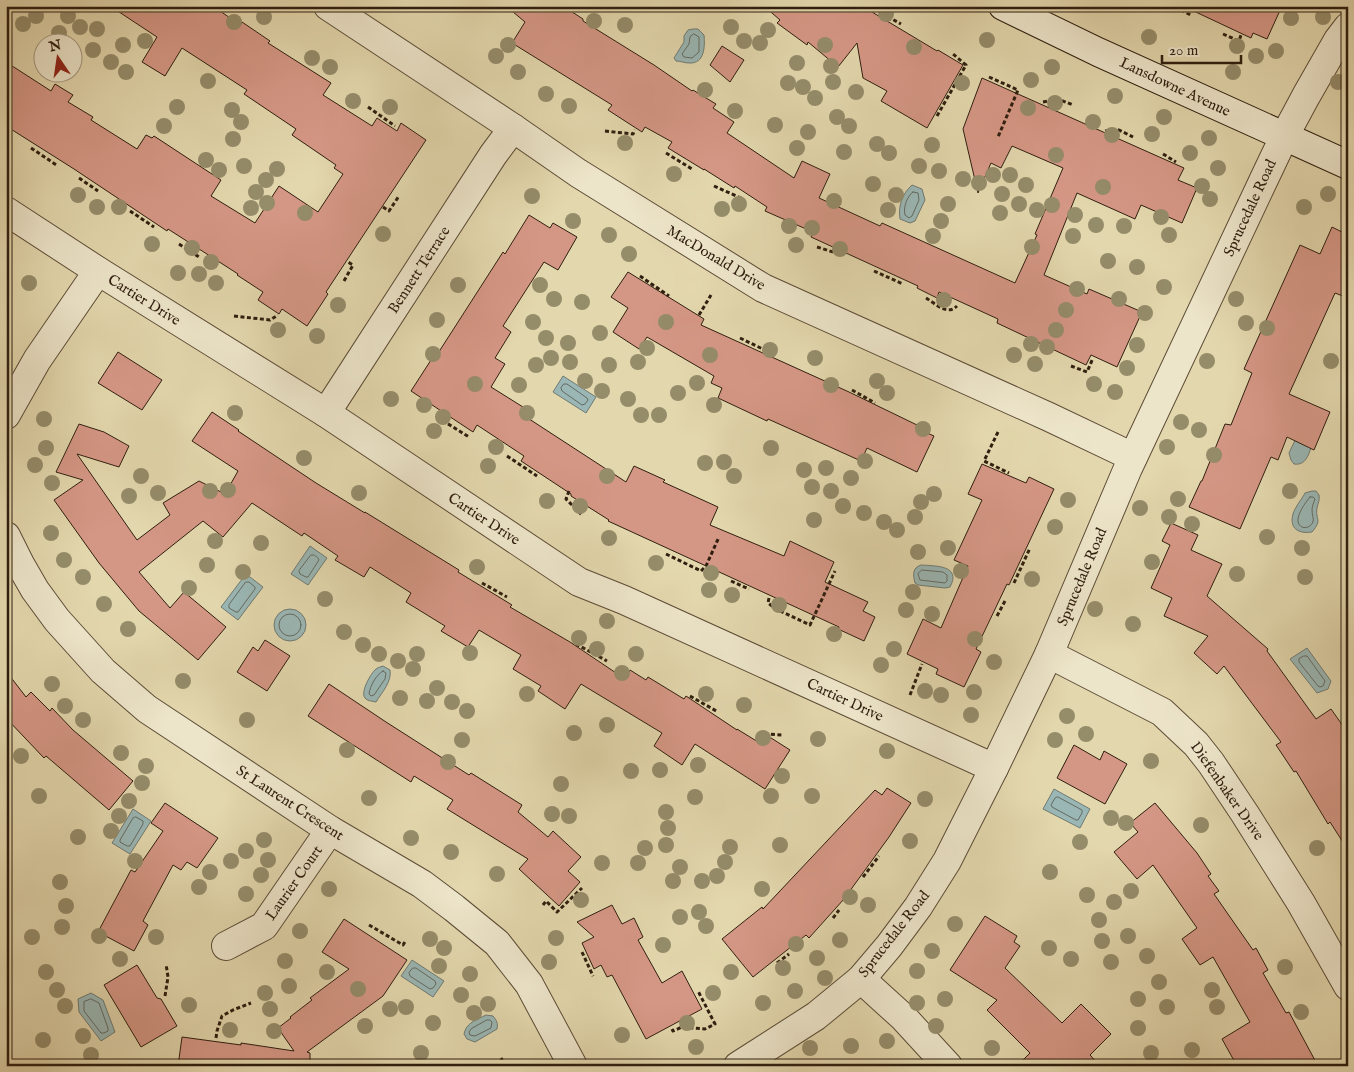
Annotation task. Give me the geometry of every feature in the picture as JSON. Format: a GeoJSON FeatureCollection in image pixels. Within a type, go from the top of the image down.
{"type":"FeatureCollection","features":[{"type":"Feature","properties":{"kind":"street","name":"MacDonald Drive"},"geometry":{"type":"LineString","coordinates":[[328,6],[586,177],[763,288],[1133,457]]}},
{"type":"Feature","properties":{"kind":"street","name":"Lansdowne Avenue"},"geometry":{"type":"LineString","coordinates":[[1003,6],[1098,52],[1348,165]]}},
{"type":"Feature","properties":{"kind":"street","name":"Sprucedale Road"},"geometry":{"type":"LineString","coordinates":[[738,1066],[816,1016],[861,979],[918,907],[947,861],[1049,654],[1133,457],[1284,137],[1338,40],[1348,27]]}},
{"type":"Feature","properties":{"kind":"street","name":"Bennett Terrace"},"geometry":{"type":"LineString","coordinates":[[326,414],[478,178],[513,128]]}},
{"type":"Feature","properties":{"kind":"street","name":"Cartier Drive"},"geometry":{"type":"LineString","coordinates":[[6,211],[326,414],[579,582],[624,600],[994,768]]}},
{"type":"Feature","properties":{"kind":"street"},"geometry":{"type":"LineString","coordinates":[[6,416],[37,360],[98,271]]}},
{"type":"Feature","properties":{"kind":"street","name":"St Laurent Crescent"},"geometry":{"type":"LineString","coordinates":[[6,536],[35,590],[57,620],[103,671],[147,709],[330,830],[422,884],[497,943],[529,984],[573,1066]]}},
{"type":"Feature","properties":{"kind":"street","name":"Diefenbaker Drive"},"geometry":{"type":"LineString","coordinates":[[1049,654],[1162,712],[1196,744],[1211,763],[1282,872],[1348,986]]}},
{"type":"Feature","properties":{"kind":"street","name":"Laurier Court"},"geometry":{"type":"LineString","coordinates":[[226,946],[264,926],[330,830]]}},
{"type":"Feature","properties":{"kind":"street"},"geometry":{"type":"LineString","coordinates":[[861,979],[904,1018],[948,1066]]}},
{"type":"Feature","properties":{"kind":"path"},"geometry":{"type":"LineString","coordinates":[[1175,6],[1191,14]]}},
{"type":"Feature","properties":{"kind":"path"},"geometry":{"type":"LineString","coordinates":[[887,19],[892,19],[901,24]]}},
{"type":"Feature","properties":{"kind":"path"},"geometry":{"type":"LineString","coordinates":[[1223,34],[1239,41],[1241,35]]}},
{"type":"Feature","properties":{"kind":"path"},"geometry":{"type":"LineString","coordinates":[[937,116],[966,65],[953,54]]}},
{"type":"Feature","properties":{"kind":"path"},"geometry":{"type":"LineString","coordinates":[[989,77],[1018,90],[998,137]]}},
{"type":"Feature","properties":{"kind":"path"},"geometry":{"type":"LineString","coordinates":[[1043,102],[1058,99],[1073,105]]}},
{"type":"Feature","properties":{"kind":"path"},"geometry":{"type":"LineString","coordinates":[[368,107],[396,126]]}},
{"type":"Feature","properties":{"kind":"path"},"geometry":{"type":"LineString","coordinates":[[605,130],[632,134],[635,130]]}},
{"type":"Feature","properties":{"kind":"path"},"geometry":{"type":"LineString","coordinates":[[1105,131],[1119,130],[1133,137]]}},
{"type":"Feature","properties":{"kind":"path"},"geometry":{"type":"LineString","coordinates":[[31,148],[58,166]]}},
{"type":"Feature","properties":{"kind":"path"},"geometry":{"type":"LineString","coordinates":[[666,153],[692,169]]}},
{"type":"Feature","properties":{"kind":"path"},"geometry":{"type":"LineString","coordinates":[[1163,154],[1176,162]]}},
{"type":"Feature","properties":{"kind":"path"},"geometry":{"type":"LineString","coordinates":[[79,178],[98,191]]}},
{"type":"Feature","properties":{"kind":"path"},"geometry":{"type":"LineString","coordinates":[[714,186],[743,199]]}},
{"type":"Feature","properties":{"kind":"path"},"geometry":{"type":"LineString","coordinates":[[384,207],[389,211],[400,196]]}},
{"type":"Feature","properties":{"kind":"path"},"geometry":{"type":"LineString","coordinates":[[130,211],[154,227]]}},
{"type":"Feature","properties":{"kind":"path"},"geometry":{"type":"LineString","coordinates":[[179,244],[199,257]]}},
{"type":"Feature","properties":{"kind":"path"},"geometry":{"type":"LineString","coordinates":[[817,247],[833,252]]}},
{"type":"Feature","properties":{"kind":"path"},"geometry":{"type":"LineString","coordinates":[[344,281],[353,265],[348,262]]}},
{"type":"Feature","properties":{"kind":"path"},"geometry":{"type":"LineString","coordinates":[[874,271],[903,284]]}},
{"type":"Feature","properties":{"kind":"path"},"geometry":{"type":"LineString","coordinates":[[640,276],[670,296]]}},
{"type":"Feature","properties":{"kind":"path"},"geometry":{"type":"LineString","coordinates":[[699,315],[712,295]]}},
{"type":"Feature","properties":{"kind":"path"},"geometry":{"type":"LineString","coordinates":[[926,298],[950,311],[957,306]]}},
{"type":"Feature","properties":{"kind":"path"},"geometry":{"type":"LineString","coordinates":[[234,316],[270,320],[278,315]]}},
{"type":"Feature","properties":{"kind":"path"},"geometry":{"type":"LineString","coordinates":[[740,338],[770,353]]}},
{"type":"Feature","properties":{"kind":"path"},"geometry":{"type":"LineString","coordinates":[[1071,366],[1087,372],[1093,358]]}},
{"type":"Feature","properties":{"kind":"path"},"geometry":{"type":"LineString","coordinates":[[852,390],[875,402]]}},
{"type":"Feature","properties":{"kind":"path"},"geometry":{"type":"LineString","coordinates":[[437,418],[469,437]]}},
{"type":"Feature","properties":{"kind":"path"},"geometry":{"type":"LineString","coordinates":[[998,432],[984,461],[1009,473]]}},
{"type":"Feature","properties":{"kind":"path"},"geometry":{"type":"LineString","coordinates":[[507,456],[537,476]]}},
{"type":"Feature","properties":{"kind":"path"},"geometry":{"type":"LineString","coordinates":[[570,491],[566,499],[583,516]]}},
{"type":"Feature","properties":{"kind":"path"},"geometry":{"type":"LineString","coordinates":[[666,554],[701,571],[706,566],[719,537]]}},
{"type":"Feature","properties":{"kind":"path"},"geometry":{"type":"LineString","coordinates":[[1014,583],[1030,548]]}},
{"type":"Feature","properties":{"kind":"path"},"geometry":{"type":"LineString","coordinates":[[769,598],[768,603],[776,609],[810,625],[835,570]]}},
{"type":"Feature","properties":{"kind":"path"},"geometry":{"type":"LineString","coordinates":[[731,581],[749,589]]}},
{"type":"Feature","properties":{"kind":"path"},"geometry":{"type":"LineString","coordinates":[[482,583],[507,597]]}},
{"type":"Feature","properties":{"kind":"path"},"geometry":{"type":"LineString","coordinates":[[997,616],[1004,601]]}},
{"type":"Feature","properties":{"kind":"path"},"geometry":{"type":"LineString","coordinates":[[576,644],[607,661]]}},
{"type":"Feature","properties":{"kind":"path"},"geometry":{"type":"LineString","coordinates":[[910,695],[922,664]]}},
{"type":"Feature","properties":{"kind":"path"},"geometry":{"type":"LineString","coordinates":[[690,696],[718,712]]}},
{"type":"Feature","properties":{"kind":"path"},"geometry":{"type":"LineString","coordinates":[[760,739],[765,734],[782,735]]}},
{"type":"Feature","properties":{"kind":"path"},"geometry":{"type":"LineString","coordinates":[[863,877],[879,856]]}},
{"type":"Feature","properties":{"kind":"path"},"geometry":{"type":"LineString","coordinates":[[542,905],[546,901],[557,912],[582,888]]}},
{"type":"Feature","properties":{"kind":"path"},"geometry":{"type":"LineString","coordinates":[[833,918],[840,910]]}},
{"type":"Feature","properties":{"kind":"path"},"geometry":{"type":"LineString","coordinates":[[369,925],[403,945],[406,940]]}},
{"type":"Feature","properties":{"kind":"path"},"geometry":{"type":"LineString","coordinates":[[582,952],[593,976]]}},
{"type":"Feature","properties":{"kind":"path"},"geometry":{"type":"LineString","coordinates":[[777,963],[788,954]]}},
{"type":"Feature","properties":{"kind":"path"},"geometry":{"type":"LineString","coordinates":[[164,996],[168,977],[166,964]]}},
{"type":"Feature","properties":{"kind":"path"},"geometry":{"type":"LineString","coordinates":[[672,1029],[673,1031],[682,1027],[705,1030],[715,1024],[698,991]]}},
{"type":"Feature","properties":{"kind":"path"},"geometry":{"type":"LineString","coordinates":[[216,1038],[222,1016],[252,1003]]}},
{"type":"Feature","properties":{"kind":"path"},"geometry":{"type":"LineString","coordinates":[[501,1058],[505,1066]]}},
{"type":"Feature","properties":{"kind":"water"},"geometry":{"type":"Polygon","coordinates":[[[698,29],[704,35],[703,54],[694,63],[676,61],[674,58],[684,42],[684,36],[688,30],[698,29]]]}},
{"type":"Feature","properties":{"kind":"water"},"geometry":{"type":"Polygon","coordinates":[[[912,185],[922,189],[925,200],[915,221],[910,223],[900,219],[900,209],[903,196],[912,185]]]}},
{"type":"Feature","properties":{"kind":"water"},"geometry":{"type":"Polygon","coordinates":[[[563,376],[596,397],[586,413],[553,392],[563,376]]]}},
{"type":"Feature","properties":{"kind":"water"},"geometry":{"type":"Polygon","coordinates":[[[1299,432],[1314,440],[1305,460],[1302,463],[1294,464],[1289,453],[1299,432]]]}},
{"type":"Feature","properties":{"kind":"water"},"geometry":{"type":"Polygon","coordinates":[[[1316,491],[1319,495],[1317,524],[1312,532],[1299,531],[1292,523],[1293,514],[1305,493],[1316,491]]]}},
{"type":"Feature","properties":{"kind":"water"},"geometry":{"type":"Polygon","coordinates":[[[310,546],[327,558],[308,585],[291,574],[310,546]]]}},
{"type":"Feature","properties":{"kind":"water"},"geometry":{"type":"Polygon","coordinates":[[[921,565],[945,568],[950,571],[953,580],[950,587],[918,585],[915,583],[914,572],[921,565]]]}},
{"type":"Feature","properties":{"kind":"water"},"geometry":{"type":"Polygon","coordinates":[[[246,574],[263,587],[238,620],[221,607],[246,574]]]}},
{"type":"Feature","properties":{"kind":"water"},"geometry":{"type":"Polygon","coordinates":[[[290,609],[296,610],[301,614],[305,619],[305,631],[301,636],[296,640],[290,641],[284,640],[279,636],[275,631],[274,625],[275,619],[279,614],[284,610],[290,609]]]}},
{"type":"Feature","properties":{"kind":"water"},"geometry":{"type":"Polygon","coordinates":[[[1307,648],[1331,681],[1328,689],[1317,693],[1290,659],[1307,648]]]}},
{"type":"Feature","properties":{"kind":"water"},"geometry":{"type":"Polygon","coordinates":[[[383,666],[390,670],[390,679],[376,702],[367,700],[364,691],[369,678],[374,671],[383,666]]]}},
{"type":"Feature","properties":{"kind":"water"},"geometry":{"type":"Polygon","coordinates":[[[1054,789],[1090,809],[1080,828],[1043,809],[1054,789]]]}},
{"type":"Feature","properties":{"kind":"water"},"geometry":{"type":"Polygon","coordinates":[[[133,809],[151,821],[130,854],[112,843],[133,809]]]}},
{"type":"Feature","properties":{"kind":"water"},"geometry":{"type":"Polygon","coordinates":[[[412,960],[444,981],[433,997],[401,976],[412,960]]]}},
{"type":"Feature","properties":{"kind":"water"},"geometry":{"type":"Polygon","coordinates":[[[91,993],[103,1000],[115,1032],[101,1041],[79,1012],[78,999],[91,993]]]}},
{"type":"Feature","properties":{"kind":"water"},"geometry":{"type":"Polygon","coordinates":[[[486,1015],[493,1016],[497,1022],[497,1029],[475,1042],[467,1039],[464,1034],[467,1027],[472,1022],[486,1015]]]}},
{"type":"Feature","properties":{"kind":"building"},"geometry":{"type":"Polygon","coordinates":[[[110,6],[213,6],[240,25],[242,22],[270,41],[268,43],[331,83],[323,95],[372,126],[377,118],[397,131],[401,123],[426,140],[326,292],[328,294],[307,326],[282,309],[279,314],[258,300],[263,292],[238,274],[168,229],[167,231],[6,126],[6,62],[32,79],[32,82],[37,82],[51,91],[55,84],[73,95],[68,102],[93,117],[91,120],[137,149],[146,135],[152,138],[154,136],[221,180],[211,196],[255,223],[279,186],[318,212],[343,174],[334,168],[336,165],[292,135],[296,129],[244,94],[247,90],[182,48],[165,76],[142,62],[157,37],[110,6]]]}},
{"type":"Feature","properties":{"kind":"building"},"geometry":{"type":"Polygon","coordinates":[[[506,6],[563,6],[583,19],[583,21],[692,91],[716,104],[713,108],[734,122],[727,133],[794,178],[802,161],[830,174],[819,198],[880,226],[882,223],[1015,283],[1037,235],[1035,234],[1063,168],[1012,146],[1001,168],[991,163],[978,193],[963,129],[982,78],[1184,168],[1178,180],[1197,188],[1182,223],[1141,205],[1135,219],[1077,193],[1044,275],[1087,294],[1089,289],[1142,312],[1117,367],[1091,355],[1086,365],[997,323],[998,319],[939,292],[937,298],[917,288],[918,286],[811,237],[813,232],[765,211],[767,207],[735,186],[734,188],[668,148],[672,142],[645,127],[642,132],[608,110],[612,105],[512,43],[525,22],[506,6]]]}},
{"type":"Feature","properties":{"kind":"building"},"geometry":{"type":"Polygon","coordinates":[[[764,6],[862,6],[963,65],[927,128],[881,101],[887,91],[863,78],[857,43],[838,67],[808,42],[807,45],[777,23],[780,20],[764,6]]]}},
{"type":"Feature","properties":{"kind":"building"},"geometry":{"type":"Polygon","coordinates":[[[1183,6],[1282,6],[1267,39],[1253,33],[1251,38],[1183,6]]]}},
{"type":"Feature","properties":{"kind":"building"},"geometry":{"type":"Polygon","coordinates":[[[722,46],[744,60],[730,82],[710,65],[722,46]]]}},
{"type":"Feature","properties":{"kind":"building"},"geometry":{"type":"Polygon","coordinates":[[[529,215],[550,228],[553,223],[577,237],[558,270],[544,262],[503,326],[511,332],[495,358],[505,364],[491,387],[523,407],[520,413],[626,482],[634,466],[665,480],[663,482],[718,507],[710,525],[784,556],[790,541],[834,562],[825,582],[868,602],[863,611],[875,617],[864,641],[838,629],[839,627],[608,521],[521,461],[524,456],[477,425],[473,432],[411,391],[431,360],[433,361],[503,252],[505,254],[529,215]]]}},
{"type":"Feature","properties":{"kind":"building"},"geometry":{"type":"Polygon","coordinates":[[[1332,227],[1348,235],[1348,298],[1335,293],[1289,394],[1330,412],[1314,450],[1287,437],[1278,460],[1271,457],[1240,529],[1189,507],[1202,481],[1225,424],[1231,425],[1252,373],[1244,369],[1300,245],[1320,254],[1332,227]]]}},
{"type":"Feature","properties":{"kind":"building"},"geometry":{"type":"Polygon","coordinates":[[[628,272],[704,319],[701,325],[849,392],[917,425],[916,428],[934,436],[917,472],[867,448],[861,461],[768,419],[767,421],[718,398],[722,388],[711,383],[714,376],[647,337],[639,349],[613,332],[628,308],[611,297],[628,272]]]}},
{"type":"Feature","properties":{"kind":"building"},"geometry":{"type":"Polygon","coordinates":[[[118,352],[162,380],[142,410],[98,383],[118,352]]]}},
{"type":"Feature","properties":{"kind":"building"},"geometry":{"type":"Polygon","coordinates":[[[212,412],[316,483],[459,570],[458,572],[512,605],[510,607],[570,642],[625,679],[630,670],[646,680],[648,677],[684,699],[686,696],[763,745],[768,736],[790,750],[765,789],[695,744],[682,765],[654,746],[662,733],[581,684],[565,709],[538,691],[541,686],[513,669],[521,655],[479,630],[468,647],[441,631],[445,626],[406,602],[411,593],[370,567],[364,577],[335,560],[338,556],[304,533],[302,536],[252,503],[223,537],[203,521],[139,572],[170,608],[184,592],[226,627],[198,660],[139,611],[99,563],[54,500],[83,480],[56,472],[79,424],[104,432],[129,446],[119,467],[77,454],[137,540],[170,515],[163,503],[199,481],[225,494],[238,471],[192,441],[212,412]]]}},
{"type":"Feature","properties":{"kind":"building"},"geometry":{"type":"Polygon","coordinates":[[[982,464],[1026,483],[1029,477],[1054,489],[1009,585],[1007,584],[976,649],[981,652],[964,687],[936,674],[938,669],[907,654],[923,619],[941,628],[968,566],[954,560],[982,500],[968,494],[982,464]]]}},
{"type":"Feature","properties":{"kind":"building"},"geometry":{"type":"Polygon","coordinates":[[[1171,523],[1198,535],[1191,550],[1222,564],[1207,596],[1268,649],[1267,651],[1316,719],[1331,709],[1348,733],[1348,850],[1330,822],[1328,824],[1296,771],[1294,772],[1276,745],[1281,742],[1224,666],[1217,674],[1194,653],[1208,636],[1164,616],[1172,598],[1151,588],[1170,545],[1162,541],[1171,523]]]}},
{"type":"Feature","properties":{"kind":"building"},"geometry":{"type":"Polygon","coordinates":[[[265,640],[290,656],[267,691],[237,672],[253,647],[258,651],[265,640]]]}},
{"type":"Feature","properties":{"kind":"building"},"geometry":{"type":"Polygon","coordinates":[[[6,671],[26,697],[31,692],[50,711],[52,708],[73,730],[133,781],[109,810],[46,756],[44,758],[6,718],[6,671]]]}},
{"type":"Feature","properties":{"kind":"building"},"geometry":{"type":"Polygon","coordinates":[[[329,684],[469,775],[471,773],[522,805],[518,812],[548,837],[553,831],[581,857],[568,871],[580,882],[559,906],[519,869],[528,859],[447,809],[453,800],[414,776],[411,782],[308,716],[329,684]]]}},
{"type":"Feature","properties":{"kind":"building"},"geometry":{"type":"Polygon","coordinates":[[[1074,745],[1100,760],[1104,751],[1127,764],[1105,804],[1057,778],[1074,745]]]}},
{"type":"Feature","properties":{"kind":"building"},"geometry":{"type":"Polygon","coordinates":[[[887,788],[911,803],[889,837],[844,899],[809,938],[806,935],[753,977],[722,939],[762,907],[763,909],[875,790],[882,795],[887,788]]]}},
{"type":"Feature","properties":{"kind":"building"},"geometry":{"type":"Polygon","coordinates":[[[165,803],[218,838],[197,868],[187,862],[181,870],[173,865],[143,921],[148,925],[134,951],[98,932],[131,870],[135,872],[163,831],[151,823],[165,803]]]}},
{"type":"Feature","properties":{"kind":"building"},"geometry":{"type":"Polygon","coordinates":[[[1155,803],[1197,853],[1211,874],[1208,876],[1219,891],[1214,894],[1253,950],[1256,948],[1268,970],[1263,973],[1286,1013],[1289,1012],[1318,1066],[1237,1066],[1222,1039],[1250,1022],[1213,957],[1200,965],[1182,939],[1197,928],[1153,865],[1137,879],[1114,852],[1138,832],[1130,823],[1155,803]]]}},
{"type":"Feature","properties":{"kind":"building"},"geometry":{"type":"Polygon","coordinates":[[[612,905],[622,924],[634,918],[643,937],[638,940],[662,983],[682,971],[702,1009],[646,1039],[612,975],[607,977],[601,965],[594,969],[582,943],[594,937],[577,922],[612,905]]]}},
{"type":"Feature","properties":{"kind":"building"},"geometry":{"type":"Polygon","coordinates":[[[985,916],[1017,936],[1014,942],[1020,946],[1005,968],[1062,1023],[1081,1004],[1111,1034],[1090,1055],[1100,1066],[1017,1066],[1030,1053],[987,1010],[997,1000],[950,970],[985,916]]]}},
{"type":"Feature","properties":{"kind":"building"},"geometry":{"type":"Polygon","coordinates":[[[344,919],[407,960],[383,996],[307,1052],[310,1053],[310,1066],[178,1066],[182,1037],[294,1051],[278,1028],[312,1000],[310,998],[349,969],[322,952],[344,919]]]}},
{"type":"Feature","properties":{"kind":"building"},"geometry":{"type":"Polygon","coordinates":[[[137,965],[177,1026],[141,1047],[104,985],[137,965]]]}}]}
